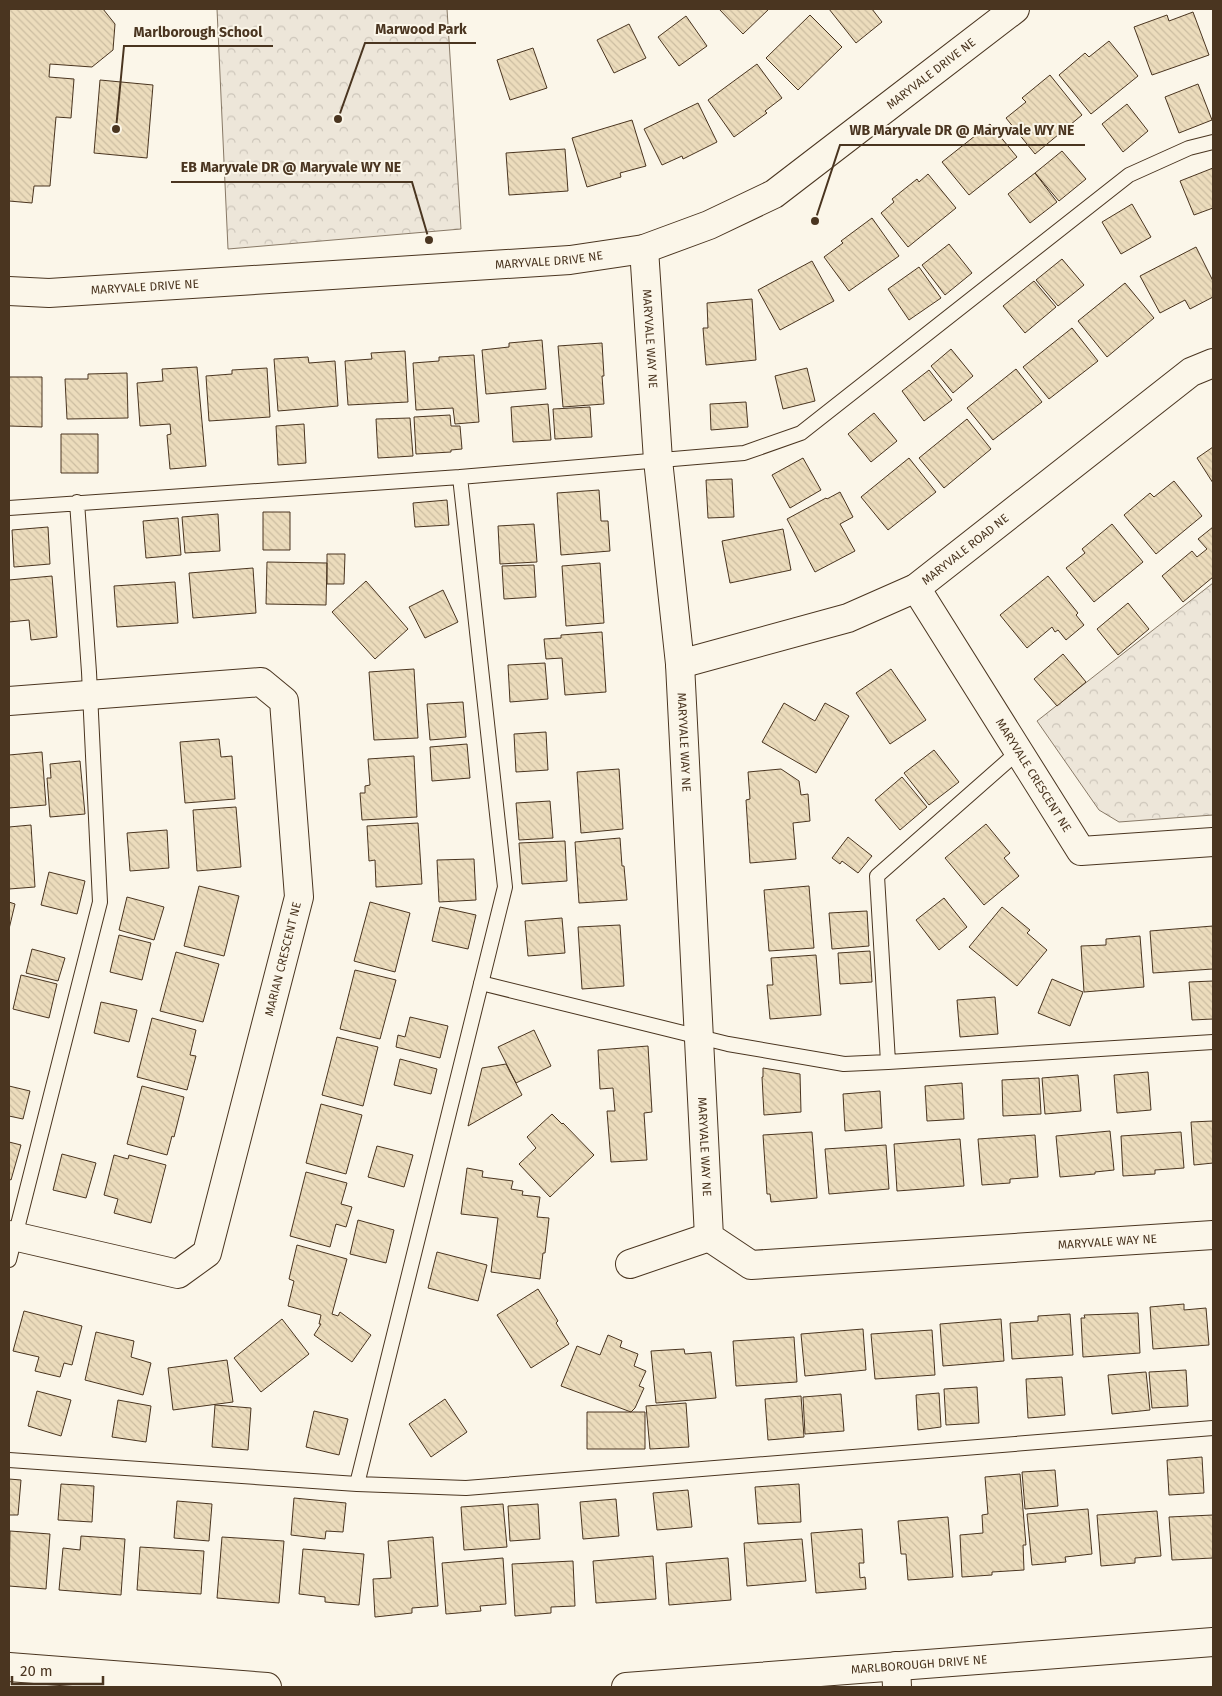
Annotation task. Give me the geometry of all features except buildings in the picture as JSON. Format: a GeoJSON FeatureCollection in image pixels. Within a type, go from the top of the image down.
{"type":"FeatureCollection","features":[{"type":"Feature","properties":{"kind":"street","name":"MARYVALE DRIVE NE"},"geometry":{"type":"LineString","coordinates":[[9,291],[49,293],[570,260],[644,249],[709,225],[774,194],[1015,9]]}},
{"type":"Feature","properties":{"kind":"street","name":"MARYVALE WAY NE"},"geometry":{"type":"LineString","coordinates":[[644,249],[658,460],[680,664],[709,1237],[751,1265],[1213,1235]]}},
{"type":"Feature","properties":{"kind":"street","name":"MARYVALE ROAD NE"},"geometry":{"type":"LineString","coordinates":[[680,664],[848,618],[916,588],[1191,372],[1213,363]]}},
{"type":"Feature","properties":{"kind":"street","name":"MARYVALE CRESCENT NE"},"geometry":{"type":"LineString","coordinates":[[916,588],[1081,851],[1213,842]]}},
{"type":"Feature","properties":{"kind":"street","name":"MARIAN CRESCENT NE"},"geometry":{"type":"LineString","coordinates":[[9,701],[261,682],[284,701],[299,897],[207,1253],[178,1274],[11,1243]]}},
{"type":"Feature","properties":{"kind":"street"},"geometry":{"type":"LineString","coordinates":[[630,1264],[709,1237]]}},
{"type":"Feature","properties":{"kind":"street","name":"MARLBOROUGH DRIVE NE"},"geometry":{"type":"LineString","coordinates":[[626,1687],[896,1677],[1213,1642]]}},
{"type":"Feature","properties":{"kind":"street"},"geometry":{"type":"LineString","coordinates":[[9,1667],[268,1687]]}},
{"type":"Feature","properties":{"kind":"lane"},"geometry":{"type":"LineString","coordinates":[[9,508],[460,477],[744,453],[801,433],[1129,175],[1189,148],[1213,142]]}},
{"type":"Feature","properties":{"kind":"lane"},"geometry":{"type":"LineString","coordinates":[[357,1484],[506,887],[460,477]]}},
{"type":"Feature","properties":{"kind":"lane"},"geometry":{"type":"LineString","coordinates":[[11,1243],[100,902],[90,695],[77,502]]}},
{"type":"Feature","properties":{"kind":"lane"},"geometry":{"type":"LineString","coordinates":[[888,1062],[877,876],[1019,750]]}},
{"type":"Feature","properties":{"kind":"lane"},"geometry":{"type":"LineString","coordinates":[[481,983],[699,1038],[844,1064],[1213,1042]]}},
{"type":"Feature","properties":{"kind":"lane"},"geometry":{"type":"LineString","coordinates":[[9,1460],[357,1484],[466,1488],[1213,1428]]}},
{"type":"Feature","properties":{"kind":"green space"},"geometry":{"type":"Polygon","coordinates":[[[217,9],[447,9],[461,229],[228,249],[217,9]]]}},
{"type":"Feature","properties":{"kind":"green space"},"geometry":{"type":"Polygon","coordinates":[[[1213,583],[1213,815],[1119,822],[1099,810],[1037,721],[1213,583]]]}},
{"type":"Feature","properties":{"kind":"place","name":"Marwood Park"},"geometry":{"type":"Point","coordinates":[338,119]}},
{"type":"Feature","properties":{"kind":"place","name":"Marlborough School"},"geometry":{"type":"Point","coordinates":[116,129]}},
{"type":"Feature","properties":{"kind":"place","name":"WB Maryvale DR @ Maryvale WY NE"},"geometry":{"type":"Point","coordinates":[815,221]}},
{"type":"Feature","properties":{"kind":"place","name":"EB Maryvale DR @ Maryvale WY NE"},"geometry":{"type":"Point","coordinates":[429,240]}}]}
